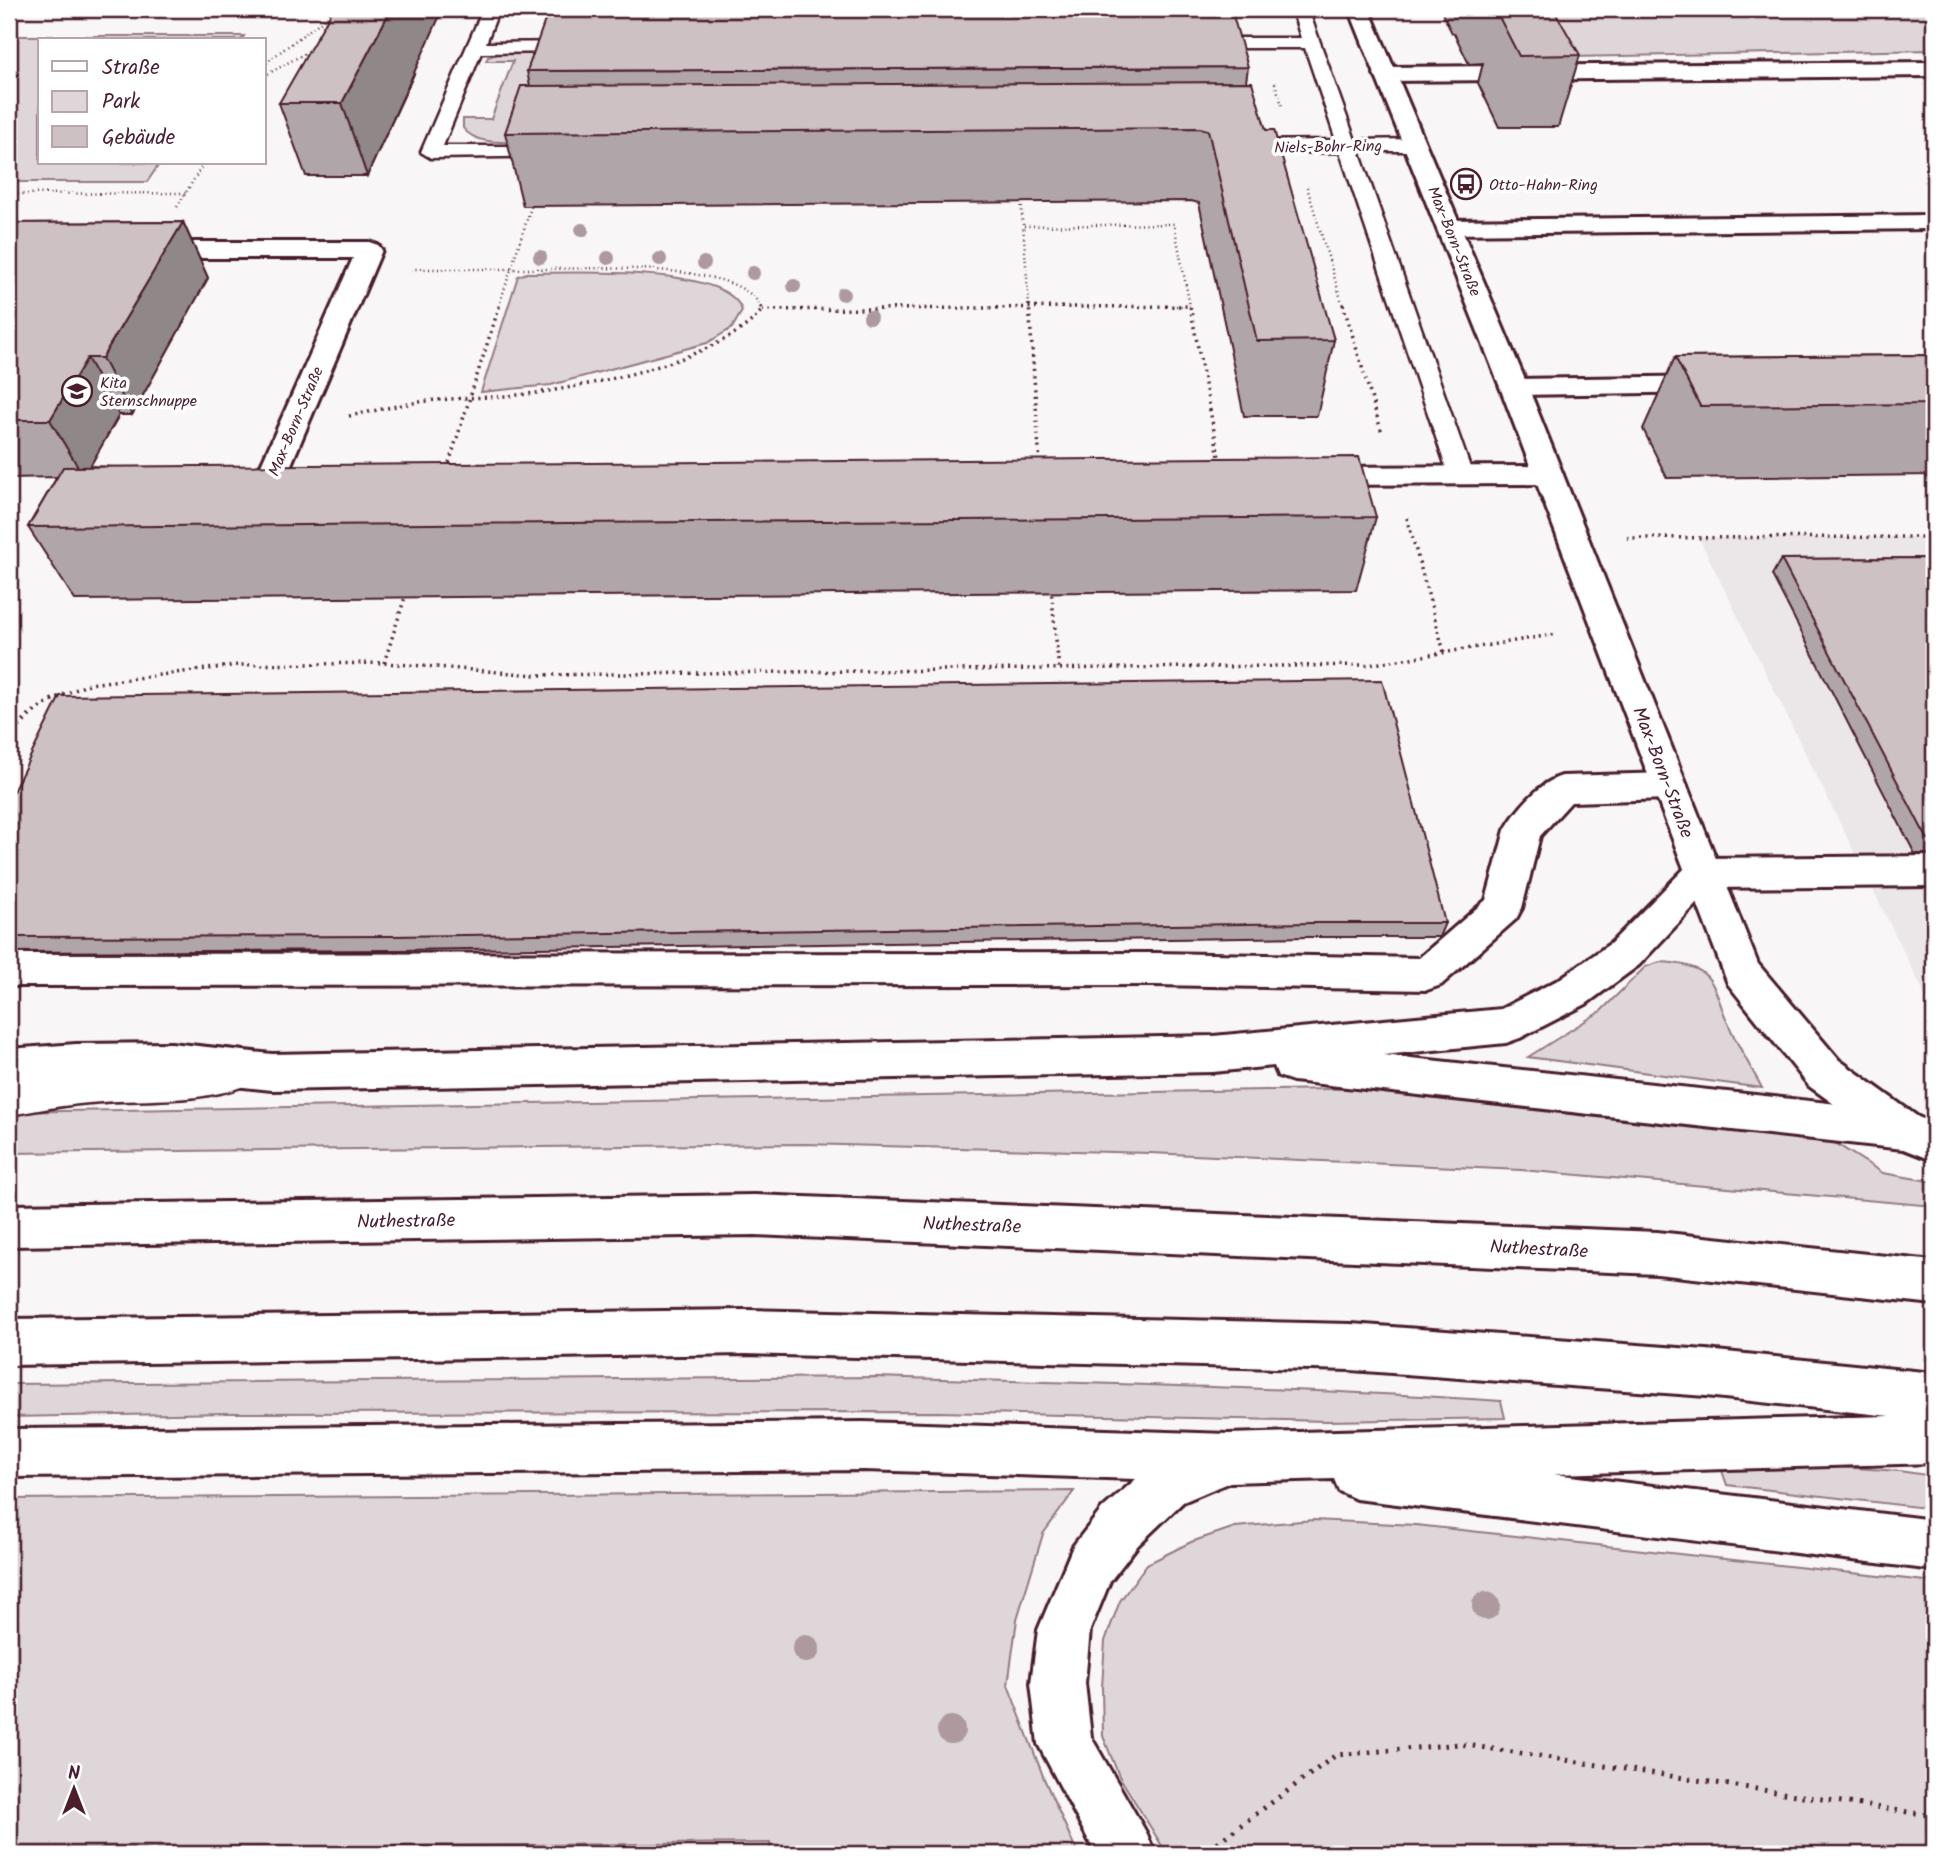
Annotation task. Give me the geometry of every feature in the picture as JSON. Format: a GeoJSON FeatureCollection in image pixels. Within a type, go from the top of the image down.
{"type":"FeatureCollection","features":[{"type":"Feature","properties":{"kind":"main road","name":"Max-Born-Straße"},"geometry":{"type":"LineString","coordinates":[[1359,9],[1514,387],[1742,973],[1824,1073],[1919,1136]]}},
{"type":"Feature","properties":{"kind":"main road"},"geometry":{"type":"LineString","coordinates":[[1385,74],[1934,69]]}},
{"type":"Feature","properties":{"kind":"main road"},"geometry":{"type":"LineString","coordinates":[[1449,227],[1934,222]]}},
{"type":"Feature","properties":{"kind":"main road"},"geometry":{"type":"LineString","coordinates":[[112,250],[369,250],[361,269]]}},
{"type":"Feature","properties":{"kind":"main road","name":"Max-Born-Straße"},"geometry":{"type":"LineString","coordinates":[[322,482],[268,483],[361,269]]}},
{"type":"Feature","properties":{"kind":"main road"},"geometry":{"type":"LineString","coordinates":[[1514,387],[1744,384]]}},
{"type":"Feature","properties":{"kind":"main road"},"geometry":{"type":"LineString","coordinates":[[1223,477],[1548,475]]}},
{"type":"Feature","properties":{"kind":"main road"},"geometry":{"type":"LineString","coordinates":[[9,970],[1155,969],[1427,975],[1503,908],[1523,830],[1562,789],[1669,786]]}},
{"type":"Feature","properties":{"kind":"main road"},"geometry":{"type":"LineString","coordinates":[[9,1067],[76,1062],[171,1061],[272,1072],[1213,1054],[1506,1026],[1572,992],[1625,954],[1703,873],[1934,871]]}},
{"type":"Feature","properties":{"kind":"main road"},"geometry":{"type":"LineString","coordinates":[[1213,1054],[1919,1136]]}},
{"type":"Feature","properties":{"kind":"main road","name":"Nuthestraße"},"geometry":{"type":"LineString","coordinates":[[9,1226],[755,1215],[1657,1253],[1934,1283]]}},
{"type":"Feature","properties":{"kind":"main road"},"geometry":{"type":"LineString","coordinates":[[9,1342],[746,1332],[1351,1347],[1706,1373],[1934,1396]]}},
{"type":"Feature","properties":{"kind":"main road"},"geometry":{"type":"LineString","coordinates":[[9,1453],[864,1446],[1228,1458],[1934,1439]]}},
{"type":"Feature","properties":{"kind":"main road"},"geometry":{"type":"LineString","coordinates":[[1126,1854],[1065,1744],[1058,1683],[1064,1630],[1091,1564],[1120,1527],[1167,1485],[1228,1458],[1934,1545]]}},
{"type":"Feature","properties":{"kind":"lane"},"geometry":{"type":"LineString","coordinates":[[491,9],[431,152],[576,151]]}},
{"type":"Feature","properties":{"kind":"lane"},"geometry":{"type":"LineString","coordinates":[[1300,9],[1461,476]]}},
{"type":"Feature","properties":{"kind":"lane"},"geometry":{"type":"LineString","coordinates":[[1180,43],[1313,43]]}},
{"type":"Feature","properties":{"kind":"lane"},"geometry":{"type":"LineString","coordinates":[[475,48],[601,47]]}},
{"type":"Feature","properties":{"kind":"lane","name":"Niels-Bohr-Ring"},"geometry":{"type":"LineString","coordinates":[[1212,147],[1415,145]]}},
{"type":"Feature","properties":{"kind":"lane"},"geometry":{"type":"LineString","coordinates":[[9,1100],[88,1088],[158,1085],[272,1072]]}},
{"type":"Feature","properties":{"kind":"path"},"geometry":{"type":"LineString","coordinates":[[266,64],[327,17],[331,9]]}},
{"type":"Feature","properties":{"kind":"path"},"geometry":{"type":"LineString","coordinates":[[1263,43],[1395,476],[1444,652]]}},
{"type":"Feature","properties":{"kind":"path"},"geometry":{"type":"LineString","coordinates":[[266,75],[319,46]]}},
{"type":"Feature","properties":{"kind":"path"},"geometry":{"type":"LineString","coordinates":[[9,194],[186,193]]}},
{"type":"Feature","properties":{"kind":"path"},"geometry":{"type":"LineString","coordinates":[[1021,195],[1040,465]]}},
{"type":"Feature","properties":{"kind":"path"},"geometry":{"type":"LineString","coordinates":[[443,481],[534,199]]}},
{"type":"Feature","properties":{"kind":"path"},"geometry":{"type":"LineString","coordinates":[[1024,226],[1174,225],[1223,477]]}},
{"type":"Feature","properties":{"kind":"path"},"geometry":{"type":"LineString","coordinates":[[291,429],[426,401],[548,392],[709,348],[750,328],[762,310],[755,296],[736,287],[685,274],[651,269],[361,269]]}},
{"type":"Feature","properties":{"kind":"path"},"geometry":{"type":"LineString","coordinates":[[762,310],[1190,306]]}},
{"type":"Feature","properties":{"kind":"path"},"geometry":{"type":"LineString","coordinates":[[1573,539],[1934,537]]}},
{"type":"Feature","properties":{"kind":"path"},"geometry":{"type":"LineString","coordinates":[[384,663],[409,585]]}},
{"type":"Feature","properties":{"kind":"path"},"geometry":{"type":"LineString","coordinates":[[1051,588],[1059,670]]}},
{"type":"Feature","properties":{"kind":"path"},"geometry":{"type":"LineString","coordinates":[[9,737],[47,702],[89,684],[239,665],[384,663],[537,675],[1368,665],[1607,626]]}},
{"type":"Feature","properties":{"kind":"path"},"geometry":{"type":"LineString","coordinates":[[1202,1854],[1336,1755],[1460,1744],[1934,1816]]}},
{"type":"Feature","properties":{"kind":"shaded area"},"geometry":{"type":"Polygon","coordinates":[[[1934,537],[1934,1013],[1699,538],[1934,537]]]}},
{"type":"Feature","properties":{"kind":"green space"},"geometry":{"type":"Polygon","coordinates":[[[1544,9],[1934,9],[1934,50],[1571,57],[1544,9]]]}},
{"type":"Feature","properties":{"kind":"green space"},"geometry":{"type":"Polygon","coordinates":[[[10,36],[244,36],[38,38],[38,164],[159,164],[147,182],[9,182],[10,36]]]}},
{"type":"Feature","properties":{"kind":"green space"},"geometry":{"type":"Polygon","coordinates":[[[507,51],[552,51],[522,142],[482,140],[463,128],[463,119],[491,119],[513,61],[486,61],[488,57],[507,51]]]}},
{"type":"Feature","properties":{"kind":"green space"},"geometry":{"type":"Polygon","coordinates":[[[527,273],[645,274],[679,278],[709,285],[731,296],[742,311],[732,328],[707,343],[551,385],[481,392],[518,276],[527,273]]]}},
{"type":"Feature","properties":{"kind":"green space"},"geometry":{"type":"Polygon","coordinates":[[[1660,962],[1693,968],[1703,973],[1710,981],[1724,1015],[1762,1088],[1528,1057],[1601,1011],[1645,967],[1660,962]]]}},
{"type":"Feature","properties":{"kind":"green space"},"geometry":{"type":"Polygon","coordinates":[[[1386,1088],[1766,1132],[1835,1143],[1883,1173],[1934,1182],[1934,1206],[1521,1170],[1150,1153],[804,1144],[9,1153],[9,1112],[1386,1088]]]}},
{"type":"Feature","properties":{"kind":"green space"},"geometry":{"type":"Polygon","coordinates":[[[879,1377],[1268,1389],[1501,1401],[1505,1418],[1328,1421],[937,1412],[228,1413],[9,1417],[9,1384],[879,1377]]]}},
{"type":"Feature","properties":{"kind":"green space"},"geometry":{"type":"Polygon","coordinates":[[[1765,1462],[1934,1476],[1934,1509],[1727,1485],[1720,1465],[1765,1462]]]}},
{"type":"Feature","properties":{"kind":"green space"},"geometry":{"type":"Polygon","coordinates":[[[1074,1491],[1043,1534],[1017,1619],[1008,1685],[1045,1781],[1078,1854],[770,1854],[770,1843],[9,1849],[9,1499],[1074,1491]]]}},
{"type":"Feature","properties":{"kind":"green space"},"geometry":{"type":"Polygon","coordinates":[[[1313,1520],[1416,1525],[1934,1582],[1934,1854],[1360,1854],[1342,1850],[1341,1854],[1167,1854],[1119,1776],[1103,1736],[1105,1641],[1120,1601],[1147,1564],[1191,1542],[1235,1527],[1313,1520]]]}},
{"type":"Feature","properties":{"kind":"building"},"geometry":{"type":"Polygon","coordinates":[[[333,9],[391,9],[342,103],[279,103],[333,9]]]}},
{"type":"Feature","properties":{"kind":"building"},"geometry":{"type":"Polygon","coordinates":[[[549,9],[1231,9],[1248,67],[527,71],[549,9]]]}},
{"type":"Feature","properties":{"kind":"building"},"geometry":{"type":"Polygon","coordinates":[[[1555,12],[1580,55],[1519,56],[1497,13],[1555,12]]]}},
{"type":"Feature","properties":{"kind":"building"},"geometry":{"type":"Polygon","coordinates":[[[1252,82],[1266,130],[1274,130],[1334,340],[1257,341],[1208,130],[1200,128],[505,133],[521,86],[1252,82]]]}},
{"type":"Feature","properties":{"kind":"building"},"geometry":{"type":"Polygon","coordinates":[[[183,222],[102,358],[87,358],[50,420],[9,420],[9,223],[183,222]]]}},
{"type":"Feature","properties":{"kind":"building"},"geometry":{"type":"Polygon","coordinates":[[[1934,355],[1934,404],[1700,406],[1675,357],[1934,355]]]}},
{"type":"Feature","properties":{"kind":"building"},"geometry":{"type":"Polygon","coordinates":[[[1359,457],[1376,517],[28,527],[63,467],[1359,457]]]}},
{"type":"Feature","properties":{"kind":"building"},"geometry":{"type":"Polygon","coordinates":[[[1934,558],[1934,839],[1928,839],[1781,559],[1934,558]]]}},
{"type":"Feature","properties":{"kind":"building"},"geometry":{"type":"Polygon","coordinates":[[[1382,680],[1445,923],[392,936],[9,937],[9,800],[60,696],[1382,680]]]}},
{"type":"Feature","properties":{"kind":"place","name":"Otto-Hahn-Ring"},"geometry":{"type":"Point","coordinates":[1466,184]}},
{"type":"Feature","properties":{"kind":"place","name":"Kita Sternschnuppe"},"geometry":{"type":"Point","coordinates":[77,391]}}]}
